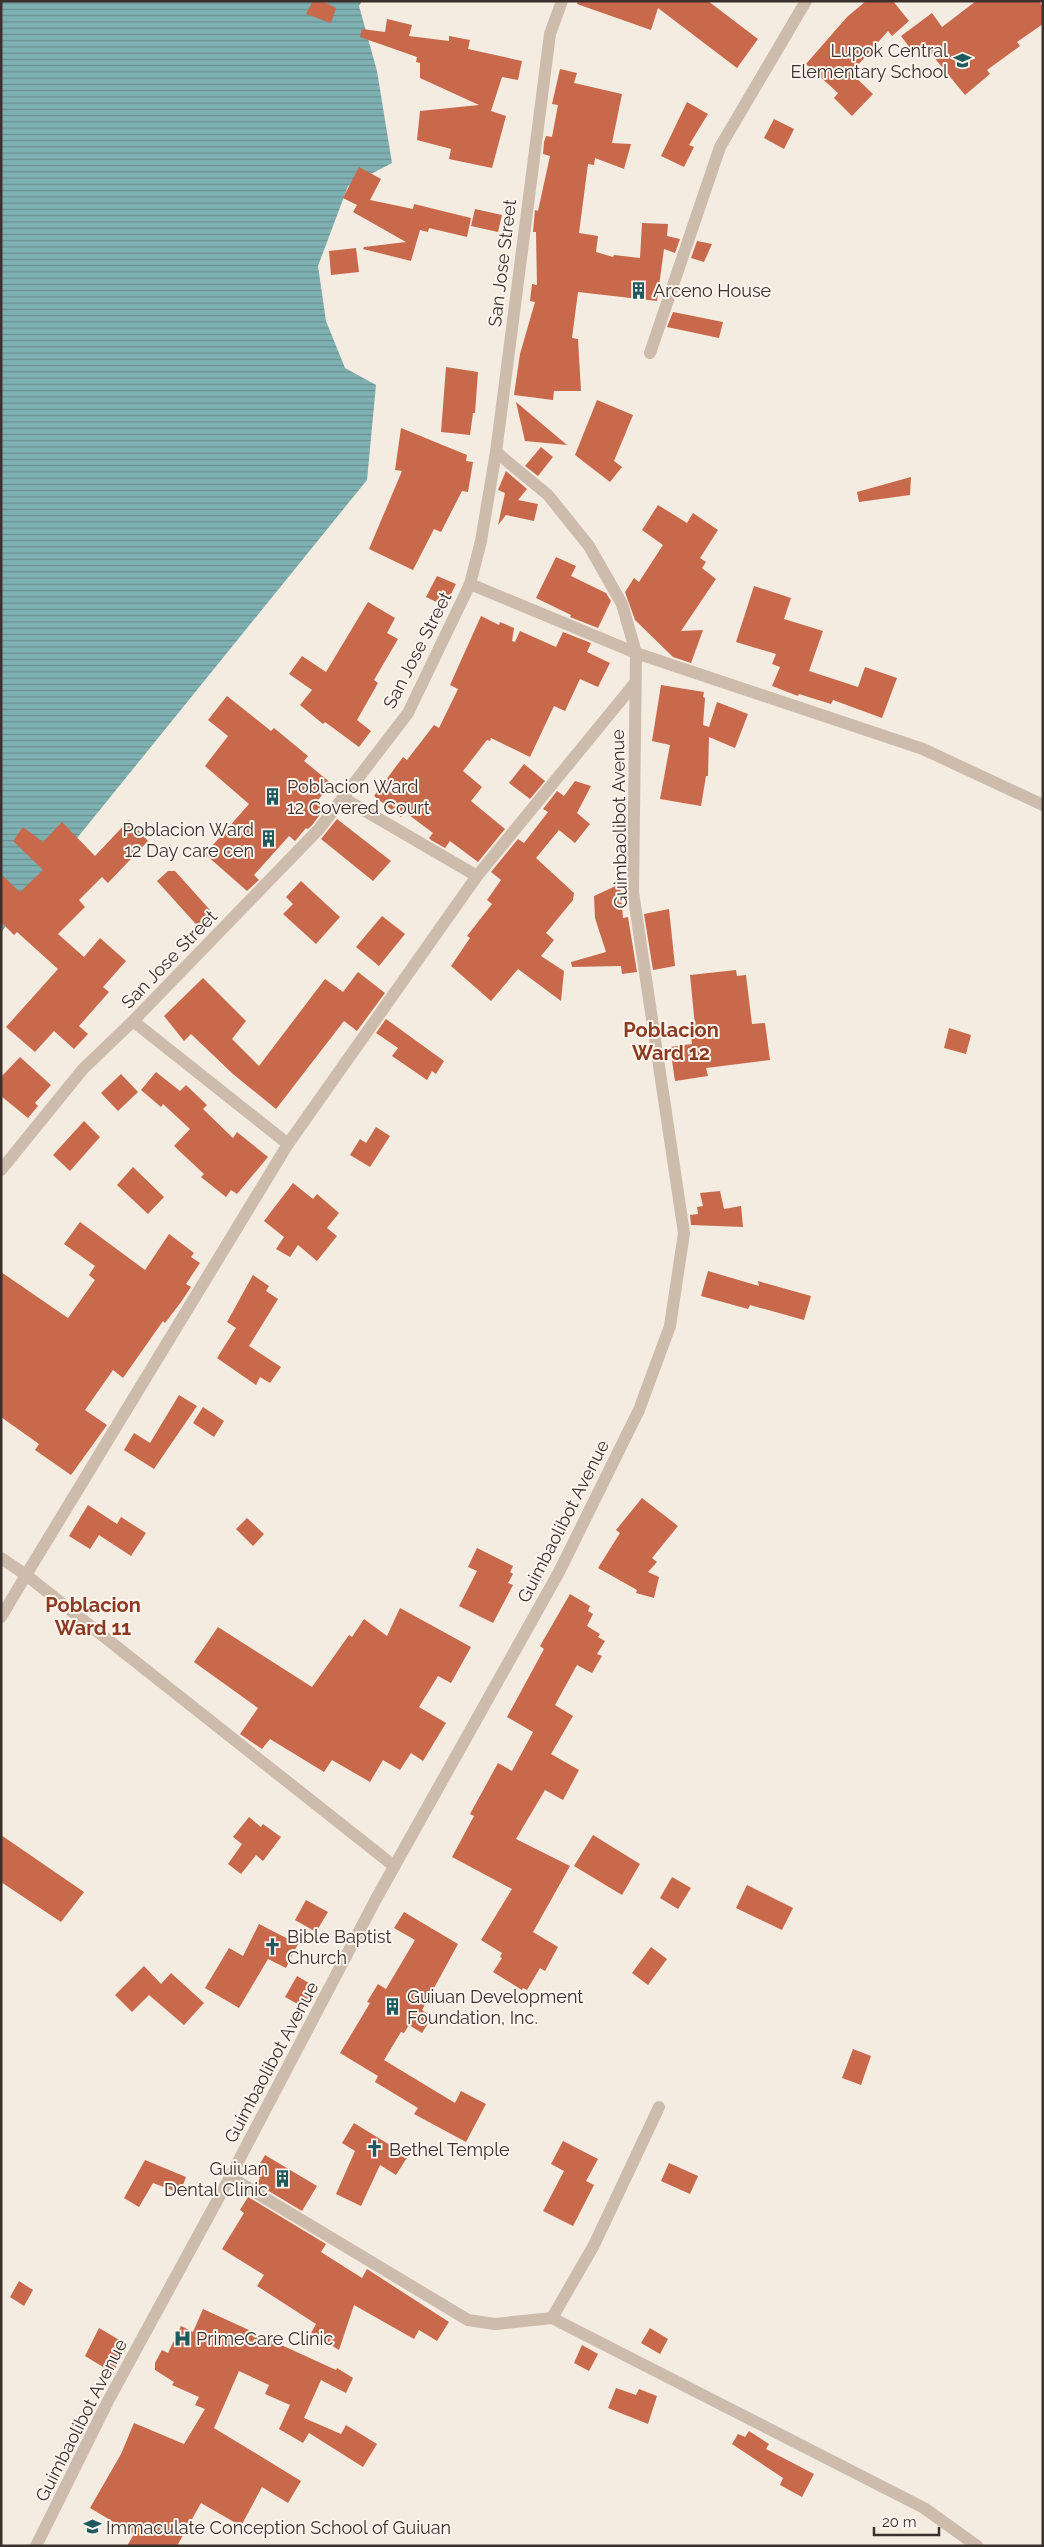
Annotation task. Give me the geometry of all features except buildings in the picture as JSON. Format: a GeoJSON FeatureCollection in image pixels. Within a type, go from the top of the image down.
{"type":"FeatureCollection","features":[{"type":"Feature","properties":{"kind":"street","name":"San Jose Street"},"geometry":{"type":"LineString","coordinates":[[1,1170],[83,1069],[134,1022],[319,828],[408,712],[470,584],[481,541],[496,452],[550,34],[562,1]]}},
{"type":"Feature","properties":{"kind":"street"},"geometry":{"type":"LineString","coordinates":[[650,352],[720,147],[806,1]]}},
{"type":"Feature","properties":{"kind":"street","name":"Guimbaolibot Avenue"},"geometry":{"type":"LineString","coordinates":[[36,2546],[108,2402],[230,2177],[394,1866],[559,1572],[639,1410],[670,1326],[684,1233],[633,892],[636,654],[622,604],[589,546],[548,495],[496,452]]}},
{"type":"Feature","properties":{"kind":"street"},"geometry":{"type":"LineString","coordinates":[[470,584],[636,654],[923,749],[1043,805]]}},
{"type":"Feature","properties":{"kind":"street"},"geometry":{"type":"LineString","coordinates":[[1,1617],[288,1144],[477,876],[635,683]]}},
{"type":"Feature","properties":{"kind":"street"},"geometry":{"type":"LineString","coordinates":[[342,798],[477,876]]}},
{"type":"Feature","properties":{"kind":"street"},"geometry":{"type":"LineString","coordinates":[[134,1022],[288,1144]]}},
{"type":"Feature","properties":{"kind":"street"},"geometry":{"type":"LineString","coordinates":[[1,1558],[394,1866]]}},
{"type":"Feature","properties":{"kind":"street"},"geometry":{"type":"LineString","coordinates":[[552,2318],[594,2245],[659,2107]]}},
{"type":"Feature","properties":{"kind":"street"},"geometry":{"type":"LineString","coordinates":[[230,2177],[468,2320],[495,2324],[552,2318],[924,2508],[977,2546]]}},
{"type":"Feature","properties":{"kind":"water"},"geometry":{"type":"Polygon","coordinates":[[[1,1],[362,1],[359,6],[377,71],[392,163],[348,186],[318,266],[326,321],[345,368],[376,385],[367,480],[1,932],[1,1]]]}},
{"type":"Feature","properties":{"kind":"place","name":"Lupok Central Elementary School"},"geometry":{"type":"Point","coordinates":[962,60]}},
{"type":"Feature","properties":{"kind":"place","name":"Arceno House"},"geometry":{"type":"Point","coordinates":[639,290]}},
{"type":"Feature","properties":{"kind":"place","name":"Poblacion Ward 12 Covered Court"},"geometry":{"type":"Point","coordinates":[273,796]}},
{"type":"Feature","properties":{"kind":"place","name":"Poblacion Ward 12 Day care cen"},"geometry":{"type":"Point","coordinates":[268,839]}},
{"type":"Feature","properties":{"kind":"place","name":"Bible Baptist Church"},"geometry":{"type":"Point","coordinates":[273,1946]}},
{"type":"Feature","properties":{"kind":"place","name":"Guiuan Development Foundation, Inc."},"geometry":{"type":"Point","coordinates":[393,2006]}},
{"type":"Feature","properties":{"kind":"place","name":"Bethel Temple"},"geometry":{"type":"Point","coordinates":[375,2149]}},
{"type":"Feature","properties":{"kind":"place","name":"Guiuan Dental Clinic"},"geometry":{"type":"Point","coordinates":[282,2178]}},
{"type":"Feature","properties":{"kind":"place","name":"PrimeCare Clinic"},"geometry":{"type":"Point","coordinates":[182,2338]}},
{"type":"Feature","properties":{"kind":"place","name":"Immaculate Conception School of Guiuan"},"geometry":{"type":"Point","coordinates":[92,2527]}},
{"type":"Feature","properties":{"kind":"district","name":"Poblacion Ward 12"},"geometry":{"type":"Point","coordinates":[671,1042]}},
{"type":"Feature","properties":{"kind":"district","name":"Poblacion Ward 11"},"geometry":{"type":"Point","coordinates":[93,1616]}}]}
